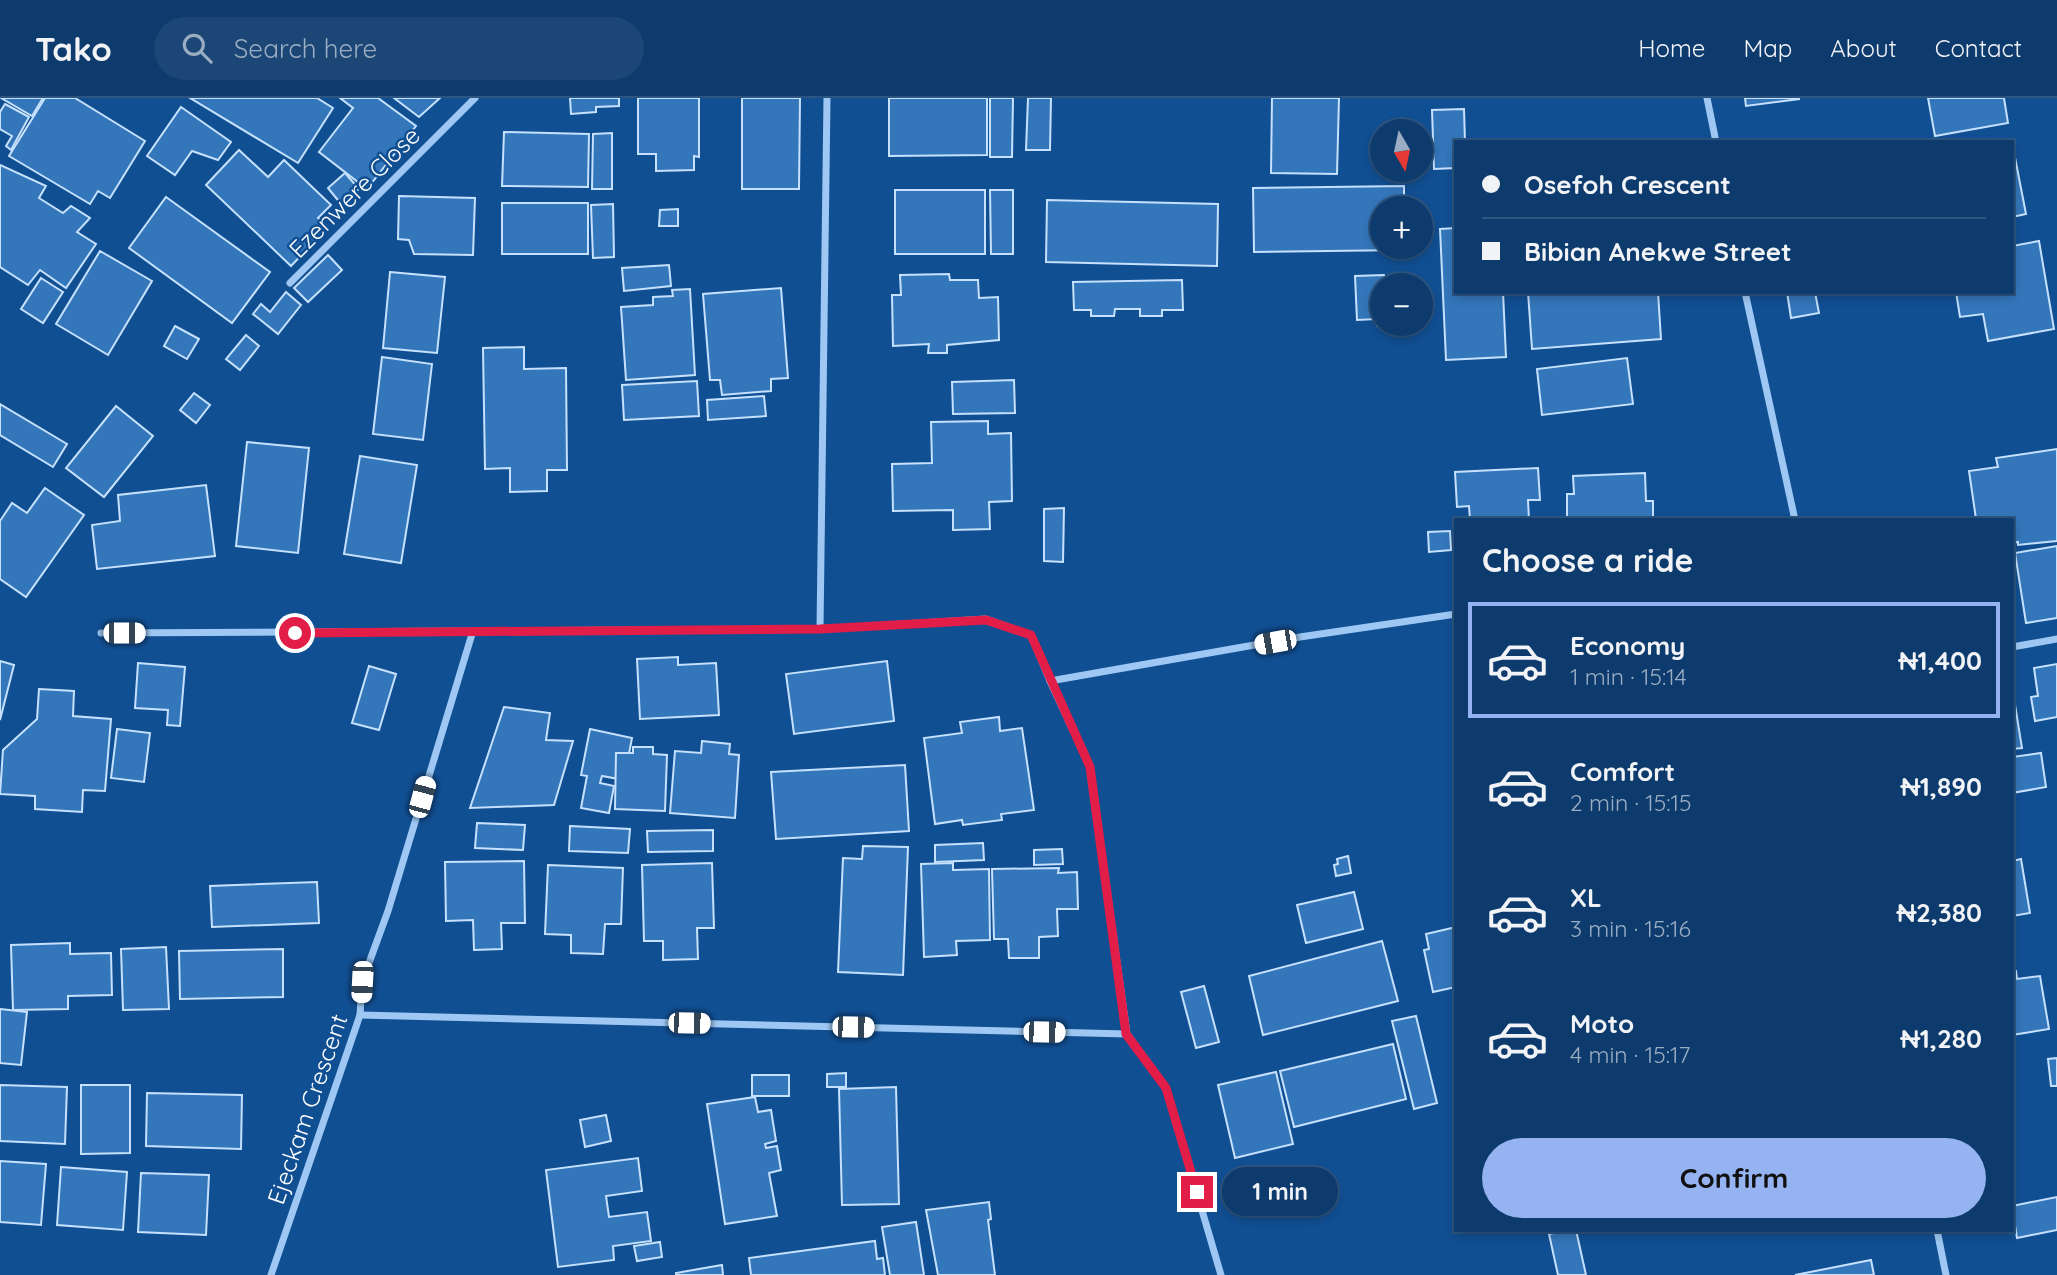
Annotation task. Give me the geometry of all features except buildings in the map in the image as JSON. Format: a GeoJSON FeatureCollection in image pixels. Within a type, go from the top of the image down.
{"type":"FeatureCollection","features":[{"type":"Feature","properties":{"kind":"street","name":"Ezenwere Close"},"geometry":{"type":"LineString","coordinates":[[290,283],[475,98]]}},
{"type":"Feature","properties":{"kind":"street"},"geometry":{"type":"LineString","coordinates":[[820,629],[827,98]]}},
{"type":"Feature","properties":{"kind":"street"},"geometry":{"type":"LineString","coordinates":[[1707,98],[1716,140]]}},
{"type":"Feature","properties":{"kind":"street"},"geometry":{"type":"LineString","coordinates":[[1745,294],[1795,518]]}},
{"type":"Feature","properties":{"kind":"street"},"geometry":{"type":"LineString","coordinates":[[1050,681],[1300,637],[1454,614]]}},
{"type":"Feature","properties":{"kind":"street"},"geometry":{"type":"LineString","coordinates":[[100,633],[472,634],[820,629],[986,620],[1031,635],[1090,767],[1126,1034],[1166,1088],[1221,1275]]}},
{"type":"Feature","properties":{"kind":"street","name":"Ejeckam Crescent"},"geometry":{"type":"LineString","coordinates":[[271,1275],[360,1015],[362,982],[388,911],[472,634]]}},
{"type":"Feature","properties":{"kind":"street"},"geometry":{"type":"LineString","coordinates":[[2014,646],[2057,639]]}},
{"type":"Feature","properties":{"kind":"street"},"geometry":{"type":"LineString","coordinates":[[360,1015],[1126,1034]]}},
{"type":"Feature","properties":{"kind":"street"},"geometry":{"type":"LineString","coordinates":[[1937,1232],[1945,1275]]}},
{"type":"Feature","properties":{"kind":"route"},"geometry":{"type":"LineString","coordinates":[[295,633],[472,634],[820,629],[986,620],[1031,635],[1090,767],[1126,1034],[1166,1088],[1197,1192]]}}]}
